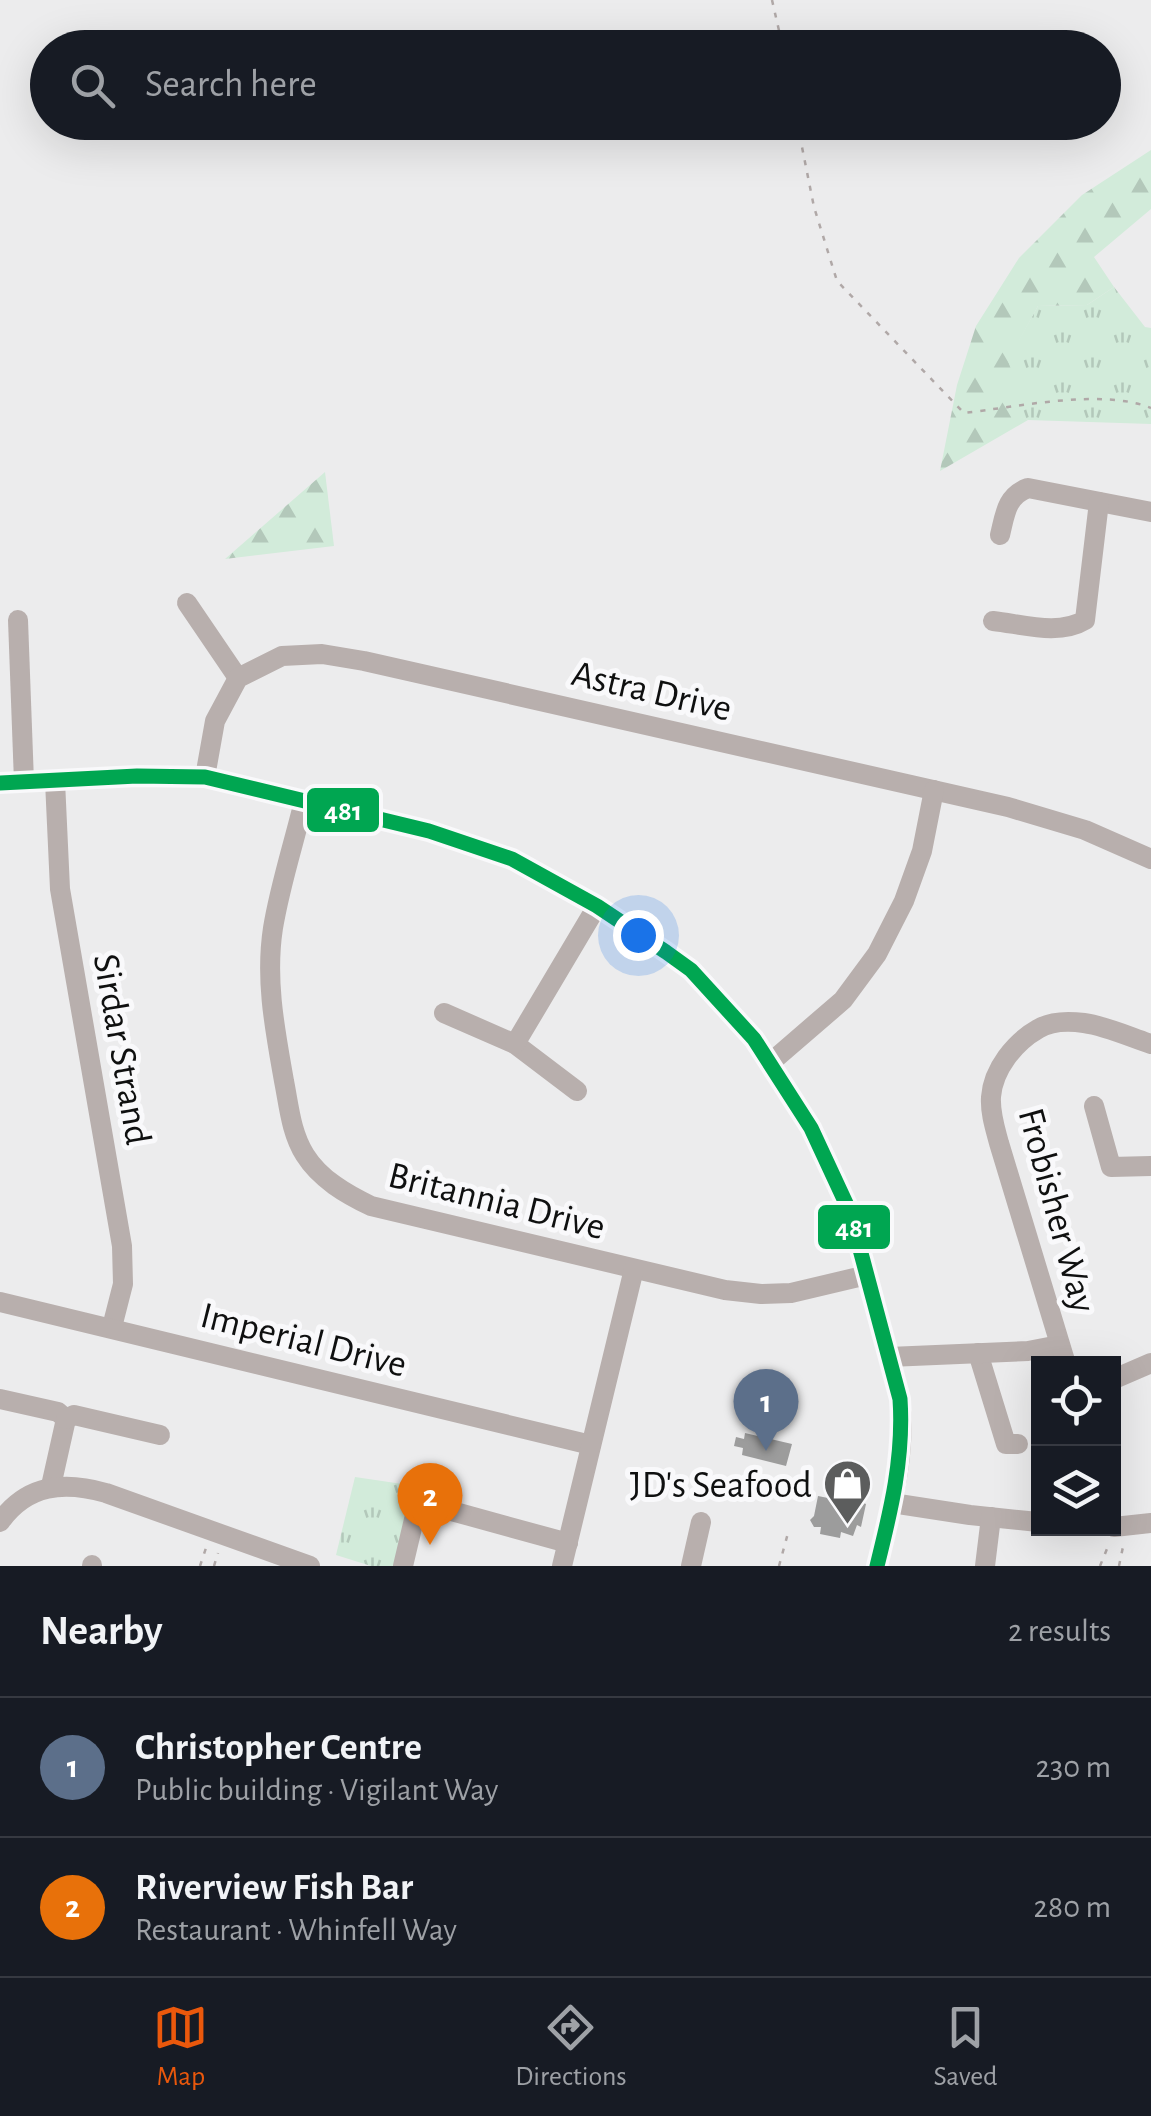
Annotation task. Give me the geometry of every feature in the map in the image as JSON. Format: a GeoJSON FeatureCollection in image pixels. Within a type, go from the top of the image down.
{"type":"FeatureCollection","features":[{"type":"Feature","properties":{"kind":"street"},"geometry":{"type":"LineString","coordinates":[[1000,535],[1008,504],[1017,492],[1028,488],[1151,512]]}},
{"type":"Feature","properties":{"kind":"street"},"geometry":{"type":"LineString","coordinates":[[993,620],[1062,629],[1085,620],[1099,502]]}},
{"type":"Feature","properties":{"kind":"street"},"geometry":{"type":"LineString","coordinates":[[187,603],[238,678],[215,721],[205,777]]}},
{"type":"Feature","properties":{"kind":"street"},"geometry":{"type":"LineString","coordinates":[[18,620],[24,782]]}},
{"type":"Feature","properties":{"kind":"street","name":"Astra Drive"},"geometry":{"type":"LineString","coordinates":[[238,678],[282,656],[336,656],[1008,807],[1085,830],[1151,859]]}},
{"type":"Feature","properties":{"kind":"street"},"geometry":{"type":"LineString","coordinates":[[0,782],[205,777],[429,831],[512,859],[597,906],[691,970],[754,1039],[770,1063],[811,1128],[850,1212],[900,1399],[903,1440],[877,1566]]}},
{"type":"Feature","properties":{"kind":"street","name":"Sirdar Strand"},"geometry":{"type":"LineString","coordinates":[[55,781],[60,889],[122,1246],[124,1284],[112,1328]]}},
{"type":"Feature","properties":{"kind":"street"},"geometry":{"type":"LineString","coordinates":[[770,1063],[843,1000],[877,954],[904,902],[922,851],[934,790]]}},
{"type":"Feature","properties":{"kind":"street","name":"Britannia Drive"},"geometry":{"type":"LineString","coordinates":[[304,801],[274,926],[271,997],[292,1124],[305,1155],[326,1178],[346,1194],[371,1206],[726,1290],[791,1293],[867,1275]]}},
{"type":"Feature","properties":{"kind":"street"},"geometry":{"type":"LineString","coordinates":[[515,1044],[597,906]]}},
{"type":"Feature","properties":{"kind":"street"},"geometry":{"type":"LineString","coordinates":[[444,1012],[515,1044],[577,1091]]}},
{"type":"Feature","properties":{"kind":"street","name":"Frobisher Way"},"geometry":{"type":"LineString","coordinates":[[1063,1354],[999,1143],[991,1093],[997,1074],[1014,1047],[1040,1027],[1063,1022],[1088,1023],[1151,1044]]}},
{"type":"Feature","properties":{"kind":"street"},"geometry":{"type":"LineString","coordinates":[[1094,1106],[1112,1167],[1151,1166]]}},
{"type":"Feature","properties":{"kind":"street"},"geometry":{"type":"LineString","coordinates":[[562,1566],[634,1269]]}},
{"type":"Feature","properties":{"kind":"street","name":"Imperial Drive"},"geometry":{"type":"LineString","coordinates":[[0,1302],[591,1446]]}},
{"type":"Feature","properties":{"kind":"street"},"geometry":{"type":"LineString","coordinates":[[889,1357],[1028,1351],[1063,1354]]}},
{"type":"Feature","properties":{"kind":"street"},"geometry":{"type":"LineString","coordinates":[[978,1353],[1006,1444],[1018,1444]]}},
{"type":"Feature","properties":{"kind":"street"},"geometry":{"type":"LineString","coordinates":[[1121,1377],[1151,1364]]}},
{"type":"Feature","properties":{"kind":"street"},"geometry":{"type":"LineString","coordinates":[[0,1399],[58,1412],[66,1419]]}},
{"type":"Feature","properties":{"kind":"street"},"geometry":{"type":"LineString","coordinates":[[66,1419],[74,1415],[160,1435]]}},
{"type":"Feature","properties":{"kind":"street"},"geometry":{"type":"LineString","coordinates":[[52,1486],[66,1419]]}},
{"type":"Feature","properties":{"kind":"street"},"geometry":{"type":"LineString","coordinates":[[3,1510],[52,1486],[80,1487],[304,1565]]}},
{"type":"Feature","properties":{"kind":"street"},"geometry":{"type":"LineString","coordinates":[[403,1566],[416,1511],[426,1504],[568,1543]]}},
{"type":"Feature","properties":{"kind":"street"},"geometry":{"type":"LineString","coordinates":[[892,1504],[1031,1521]]}},
{"type":"Feature","properties":{"kind":"street"},"geometry":{"type":"LineString","coordinates":[[985,1566],[991,1518]]}},
{"type":"Feature","properties":{"kind":"street"},"geometry":{"type":"LineString","coordinates":[[691,1566],[701,1522]]}},
{"type":"Feature","properties":{"kind":"street"},"geometry":{"type":"LineString","coordinates":[[1121,1526],[1151,1523]]}},
{"type":"Feature","properties":{"kind":"path"},"geometry":{"type":"LineString","coordinates":[[772,0],[778,30]]}},
{"type":"Feature","properties":{"kind":"path"},"geometry":{"type":"LineString","coordinates":[[801,140],[814,208],[837,281],[964,413],[1093,399],[1151,408]]}},
{"type":"Feature","properties":{"kind":"path"},"geometry":{"type":"LineString","coordinates":[[779,1566],[788,1533]]}},
{"type":"Feature","properties":{"kind":"path"},"geometry":{"type":"LineString","coordinates":[[1100,1566],[1114,1536]]}},
{"type":"Feature","properties":{"kind":"path"},"geometry":{"type":"LineString","coordinates":[[1119,1536],[1119,1566]]}},
{"type":"Feature","properties":{"kind":"green space"},"geometry":{"type":"Polygon","coordinates":[[[1151,150],[1151,209],[1094,257],[1114,287],[1087,305],[1038,306],[1008,361],[1021,397],[1014,414],[1028,420],[940,471],[957,385],[976,326],[1019,258],[1082,195],[1151,150]]]}},
{"type":"Feature","properties":{"kind":"green space"},"geometry":{"type":"Polygon","coordinates":[[[1114,287],[1145,327],[1151,328],[1151,424],[1028,420],[1014,415],[1007,361],[1038,306],[1087,305],[1114,287]]]}},
{"type":"Feature","properties":{"kind":"green space"},"geometry":{"type":"Polygon","coordinates":[[[325,472],[334,546],[225,559],[325,472]]]}},
{"type":"Feature","properties":{"kind":"green space"},"geometry":{"type":"Polygon","coordinates":[[[355,1477],[416,1486],[395,1566],[371,1566],[336,1555],[355,1477]]]}},
{"type":"Feature","properties":{"kind":"building"},"geometry":{"type":"Polygon","coordinates":[[[745,1433],[792,1444],[786,1466],[742,1455],[743,1448],[734,1446],[736,1437],[744,1439],[745,1433]]]}},
{"type":"Feature","properties":{"kind":"building"},"geometry":{"type":"Polygon","coordinates":[[[845,1495],[866,1504],[861,1527],[857,1525],[853,1536],[841,1532],[840,1538],[820,1534],[821,1527],[814,1527],[810,1520],[818,1496],[843,1501],[845,1495]]]}},
{"type":"Feature","properties":{"kind":"transit line","name":"481"},"geometry":{"type":"LineString","coordinates":[[0,783],[205,777],[429,831],[512,859],[597,906],[691,970],[754,1039],[811,1128],[850,1212],[900,1399],[898,1463],[877,1566]]}},
{"type":"Feature","properties":{"kind":"place","name":"Christopher Centre"},"geometry":{"type":"Point","coordinates":[766,1451]}},
{"type":"Feature","properties":{"kind":"place","name":"JD's Seafood"},"geometry":{"type":"Point","coordinates":[847,1526]}},
{"type":"Feature","properties":{"kind":"place","name":"Riverview Fish Bar"},"geometry":{"type":"Point","coordinates":[430,1545]}}]}
